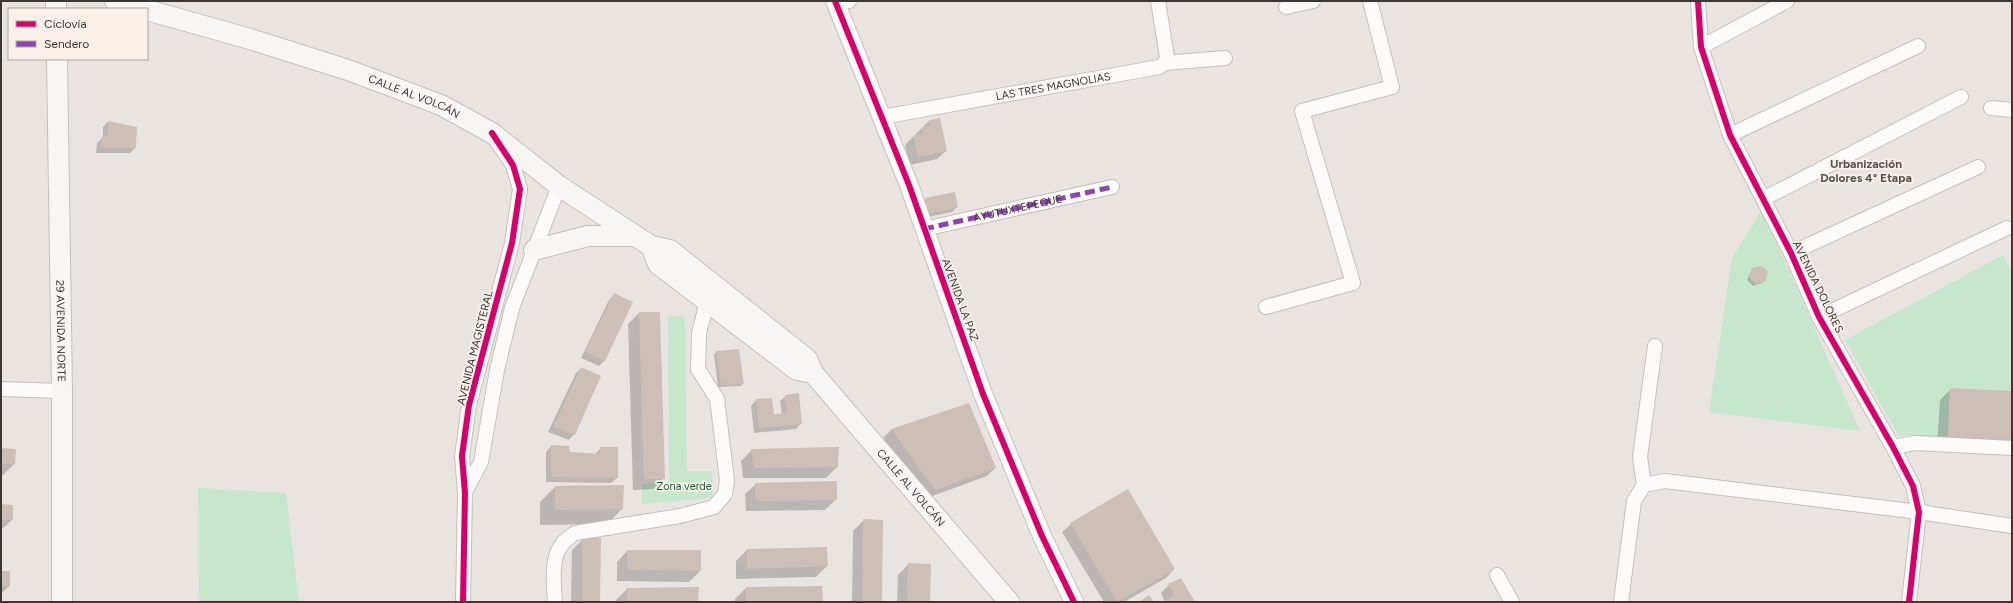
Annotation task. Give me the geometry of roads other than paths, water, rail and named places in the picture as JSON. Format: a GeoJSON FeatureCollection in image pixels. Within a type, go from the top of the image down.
{"type":"FeatureCollection","features":[{"type":"Feature","properties":{"kind":"main road"},"geometry":{"type":"LineString","coordinates":[[115,1],[140,8]]}},
{"type":"Feature","properties":{"kind":"main road","name":"CALLE AL VOLCÁN"},"geometry":{"type":"LineString","coordinates":[[148,10],[250,39],[348,70],[441,105],[492,133],[559,186],[643,241],[670,250],[807,359],[813,373],[1009,602]]}},
{"type":"Feature","properties":{"kind":"main road","name":"29 AVENIDA NORTE"},"geometry":{"type":"LineString","coordinates":[[57,60],[62,391],[62,602]]}},
{"type":"Feature","properties":{"kind":"main road"},"geometry":{"type":"LineString","coordinates":[[534,250],[588,236],[643,241],[658,264],[797,370],[813,373]]}},
{"type":"Feature","properties":{"kind":"street"},"geometry":{"type":"LineString","coordinates":[[1158,1],[1167,58],[1165,63]]}},
{"type":"Feature","properties":{"kind":"street"},"geometry":{"type":"LineString","coordinates":[[1286,7],[1313,1]]}},
{"type":"Feature","properties":{"kind":"street"},"geometry":{"type":"LineString","coordinates":[[1266,307],[1353,283],[1302,111],[1392,88],[1370,1]]}},
{"type":"Feature","properties":{"kind":"street","name":"AVENIDA DOLORES"},"geometry":{"type":"LineString","coordinates":[[1698,1],[1701,47],[1730,135],[1791,253],[1819,317],[1893,447],[1913,486],[1919,512],[1909,602]]}},
{"type":"Feature","properties":{"kind":"street"},"geometry":{"type":"LineString","coordinates":[[1701,47],[1787,1]]}},
{"type":"Feature","properties":{"kind":"street","name":"AVENIDA LA PAZ"},"geometry":{"type":"LineString","coordinates":[[840,2],[983,394],[1042,536],[1074,602]]}},
{"type":"Feature","properties":{"kind":"street"},"geometry":{"type":"LineString","coordinates":[[1730,135],[1918,46]]}},
{"type":"Feature","properties":{"kind":"street","name":"LAS TRES MAGNOLIAS"},"geometry":{"type":"LineString","coordinates":[[882,117],[1159,67],[1165,63],[1224,58]]}},
{"type":"Feature","properties":{"kind":"street"},"geometry":{"type":"LineString","coordinates":[[1763,199],[1961,97]]}},
{"type":"Feature","properties":{"kind":"street"},"geometry":{"type":"LineString","coordinates":[[1991,108],[2012,110]]}},
{"type":"Feature","properties":{"kind":"street","name":"AVENIDA MAGISTERAL"},"geometry":{"type":"LineString","coordinates":[[463,602],[465,492],[462,456],[469,405],[512,243],[520,189],[518,176],[513,165],[492,133]]}},
{"type":"Feature","properties":{"kind":"street"},"geometry":{"type":"LineString","coordinates":[[1791,253],[1978,167]]}},
{"type":"Feature","properties":{"kind":"street","name":"AVENIDA MAGISTERAL"},"geometry":{"type":"LineString","coordinates":[[465,492],[481,462],[497,370],[512,308],[559,186]]}},
{"type":"Feature","properties":{"kind":"street","name":"AYUTUXTEPEQUE"},"geometry":{"type":"LineString","coordinates":[[924,229],[1112,187]]}},
{"type":"Feature","properties":{"kind":"street"},"geometry":{"type":"LineString","coordinates":[[1819,317],[2007,228]]}},
{"type":"Feature","properties":{"kind":"street"},"geometry":{"type":"LineString","coordinates":[[512,243],[534,250]]}},
{"type":"Feature","properties":{"kind":"street"},"geometry":{"type":"LineString","coordinates":[[555,602],[554,578],[557,556],[562,544],[575,533],[680,516],[714,507],[725,494],[727,480],[717,398],[698,368],[699,333],[707,302]]}},
{"type":"Feature","properties":{"kind":"street"},"geometry":{"type":"LineString","coordinates":[[1621,602],[1634,501],[1644,485],[1640,457],[1655,346]]}},
{"type":"Feature","properties":{"kind":"street"},"geometry":{"type":"LineString","coordinates":[[1,389],[62,391]]}},
{"type":"Feature","properties":{"kind":"street"},"geometry":{"type":"LineString","coordinates":[[1893,447],[1915,443],[2012,448]]}},
{"type":"Feature","properties":{"kind":"street"},"geometry":{"type":"LineString","coordinates":[[1644,485],[1665,481],[1919,512],[2012,526]]}},
{"type":"Feature","properties":{"kind":"street"},"geometry":{"type":"LineString","coordinates":[[1497,575],[1512,602]]}},
{"type":"Feature","properties":{"kind":"district","name":"Urbanización Dolores 4° Etapa"},"geometry":{"type":"Point","coordinates":[1866,171]}},
{"type":"Feature","properties":{"kind":"park label","name":"Zona verde"},"geometry":{"type":"Point","coordinates":[684,486]}}]}
